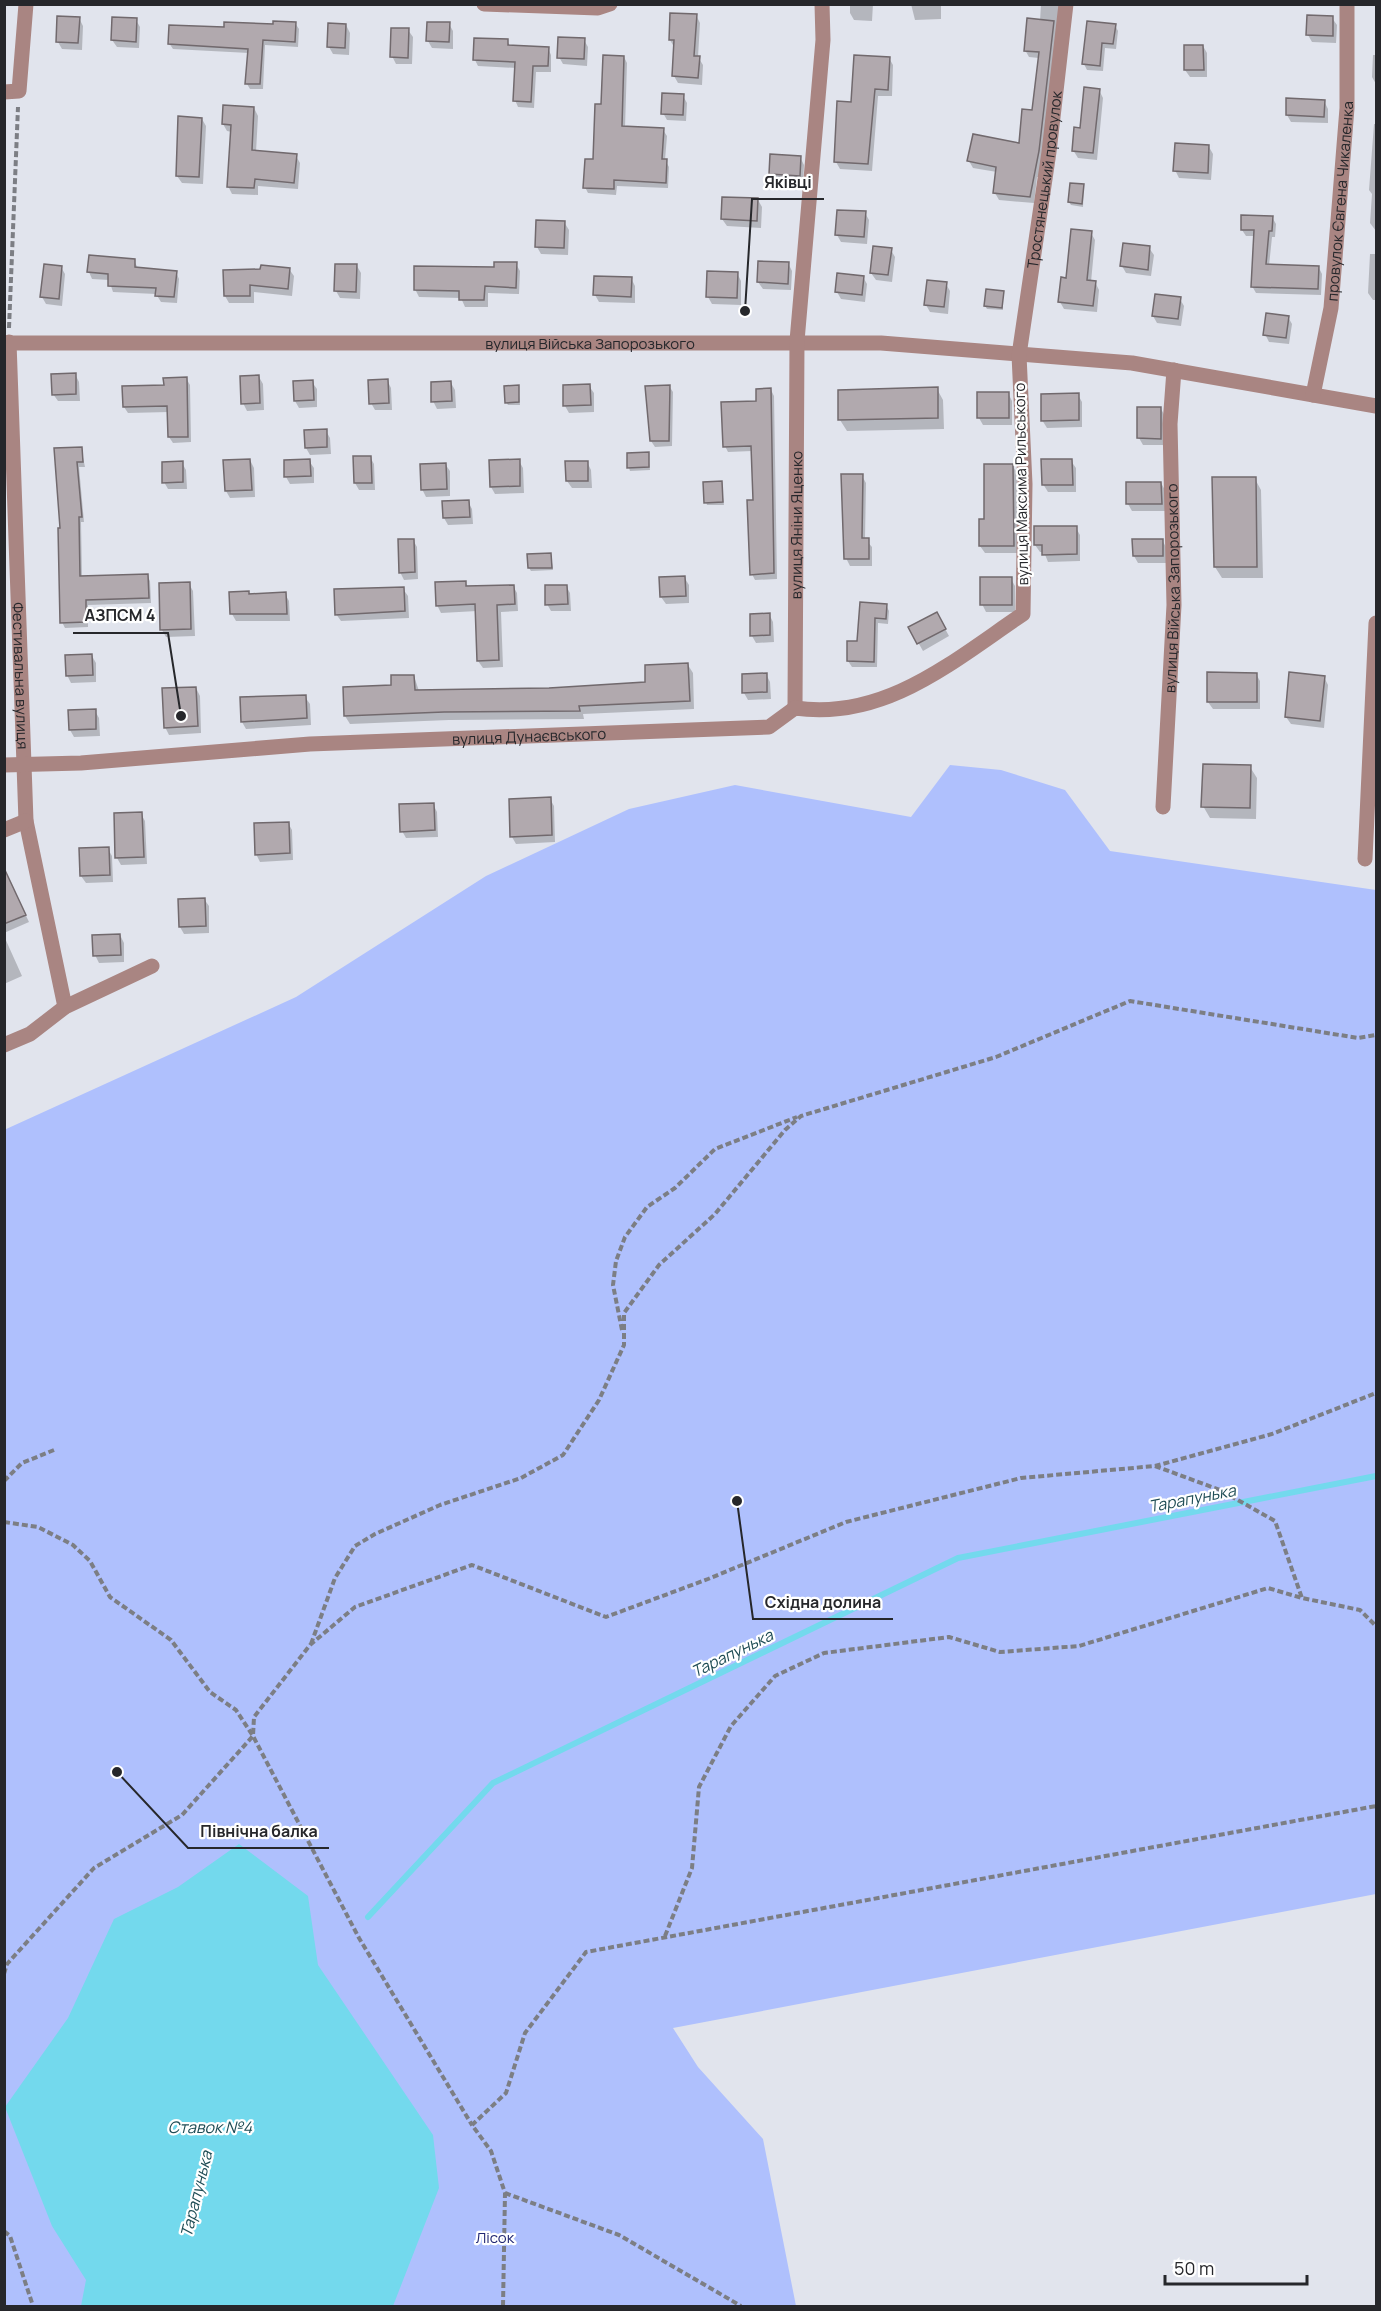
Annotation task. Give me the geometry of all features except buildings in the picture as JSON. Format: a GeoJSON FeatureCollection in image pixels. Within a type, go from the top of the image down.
{"type":"FeatureCollection","features":[{"type":"Feature","properties":{"kind":"street"},"geometry":{"type":"LineString","coordinates":[[12,92],[26,4]]}},
{"type":"Feature","properties":{"kind":"street"},"geometry":{"type":"LineString","coordinates":[[484,4],[598,8],[610,4]]}},
{"type":"Feature","properties":{"kind":"street","name":"вулиця Яніни Яценко"},"geometry":{"type":"LineString","coordinates":[[795,708],[797,341],[823,40],[822,4]]}},
{"type":"Feature","properties":{"kind":"street","name":"Тростянецький провулок"},"geometry":{"type":"LineString","coordinates":[[1019,355],[1049,152],[1066,4]]}},
{"type":"Feature","properties":{"kind":"street","name":"провулок Євгена Чикаленка"},"geometry":{"type":"LineString","coordinates":[[1313,395],[1331,308],[1347,108],[1347,4]]}},
{"type":"Feature","properties":{"kind":"street","name":"вулиця Війська Запорозького"},"geometry":{"type":"LineString","coordinates":[[7,342],[797,341],[881,343],[1132,363],[1377,406]]}},
{"type":"Feature","properties":{"kind":"street","name":"Фестивальна вулиця"},"geometry":{"type":"LineString","coordinates":[[7,342],[26,765],[26,821],[65,1007]]}},
{"type":"Feature","properties":{"kind":"street","name":"вулиця Максима Рильського"},"geometry":{"type":"LineString","coordinates":[[795,708],[820,712],[849,707],[909,690],[1023,614],[1025,484],[1019,355]]}},
{"type":"Feature","properties":{"kind":"street","name":"вулиця Війська Запорозького"},"geometry":{"type":"LineString","coordinates":[[1163,807],[1174,605],[1170,424],[1174,370]]}},
{"type":"Feature","properties":{"kind":"street"},"geometry":{"type":"LineString","coordinates":[[1365,859],[1377,623]]}},
{"type":"Feature","properties":{"kind":"street","name":"вулиця Дунаєвського"},"geometry":{"type":"LineString","coordinates":[[4,765],[81,763],[310,744],[769,727],[795,708]]}},
{"type":"Feature","properties":{"kind":"street"},"geometry":{"type":"LineString","coordinates":[[4,830],[26,821]]}},
{"type":"Feature","properties":{"kind":"street"},"geometry":{"type":"LineString","coordinates":[[4,1046],[30,1034],[65,1007],[152,966]]}},
{"type":"Feature","properties":{"kind":"path"},"geometry":{"type":"LineString","coordinates":[[7,342],[12,92]]}},
{"type":"Feature","properties":{"kind":"path"},"geometry":{"type":"LineString","coordinates":[[624,1339],[614,1285],[616,1261],[625,1237],[646,1207],[675,1188],[715,1149],[801,1116],[996,1057],[1130,1001],[1358,1038],[1377,1035]]}},
{"type":"Feature","properties":{"kind":"path"},"geometry":{"type":"LineString","coordinates":[[310,1645],[335,1578],[355,1546],[375,1534],[441,1504],[521,1478],[563,1455],[599,1400],[624,1345],[624,1313],[659,1265],[715,1214],[785,1130],[801,1116]]}},
{"type":"Feature","properties":{"kind":"path"},"geometry":{"type":"LineString","coordinates":[[4,1974],[7,1964],[94,1868],[182,1815],[253,1736],[254,1717],[310,1645],[355,1607],[472,1565],[606,1617],[708,1579],[846,1522],[1021,1478],[1155,1466],[1272,1434],[1377,1393]]}},
{"type":"Feature","properties":{"kind":"path"},"geometry":{"type":"LineString","coordinates":[[4,1481],[22,1463],[54,1450]]}},
{"type":"Feature","properties":{"kind":"path"},"geometry":{"type":"LineString","coordinates":[[1155,1466],[1220,1490],[1275,1521],[1302,1598]]}},
{"type":"Feature","properties":{"kind":"path"},"geometry":{"type":"LineString","coordinates":[[4,1522],[38,1527],[73,1545],[90,1561],[110,1597],[171,1640],[210,1692],[236,1710],[253,1736],[359,1938],[472,2125],[491,2151],[505,2193],[503,2307]]}},
{"type":"Feature","properties":{"kind":"path"},"geometry":{"type":"LineString","coordinates":[[665,1937],[692,1868],[699,1787],[731,1726],[775,1676],[824,1653],[949,1637],[1000,1652],[1078,1646],[1268,1588],[1302,1598],[1360,1610],[1377,1626]]}},
{"type":"Feature","properties":{"kind":"path"},"geometry":{"type":"LineString","coordinates":[[472,2125],[506,2093],[525,2033],[585,1952],[1377,1806]]}},
{"type":"Feature","properties":{"kind":"path"},"geometry":{"type":"LineString","coordinates":[[505,2193],[619,2235],[741,2307]]}},
{"type":"Feature","properties":{"kind":"path"},"geometry":{"type":"LineString","coordinates":[[4,2231],[10,2236],[33,2307]]}},
{"type":"Feature","properties":{"kind":"green space","name":"Лісок"},"geometry":{"type":"Polygon","coordinates":[[[950,765],[1001,770],[1065,790],[1110,851],[1376,890],[1376,1894],[673,2028],[698,2067],[763,2139],[796,2306],[5,2306],[4,1130],[296,997],[486,876],[629,809],[735,785],[911,817],[950,765]]]}},
{"type":"Feature","properties":{"kind":"water","name":"Ставок №4"},"geometry":{"type":"Polygon","coordinates":[[[239,1844],[308,1896],[318,1965],[433,2135],[439,2188],[393,2306],[81,2306],[86,2280],[52,2226],[5,2107],[68,2018],[114,1919],[178,1887],[239,1844]]]}},
{"type":"Feature","properties":{"kind":"waterway","name":"Тарапунька"},"geometry":{"type":"LineString","coordinates":[[368,1917],[493,1783],[958,1558],[1376,1476]]}},
{"type":"Feature","properties":{"kind":"place","name":"Яківці"},"geometry":{"type":"Point","coordinates":[745,311]}},
{"type":"Feature","properties":{"kind":"place","name":"АЗПСМ 4"},"geometry":{"type":"Point","coordinates":[181,716]}},
{"type":"Feature","properties":{"kind":"place","name":"Східна долина"},"geometry":{"type":"Point","coordinates":[737,1501]}},
{"type":"Feature","properties":{"kind":"place","name":"Північна балка"},"geometry":{"type":"Point","coordinates":[117,1772]}}]}
